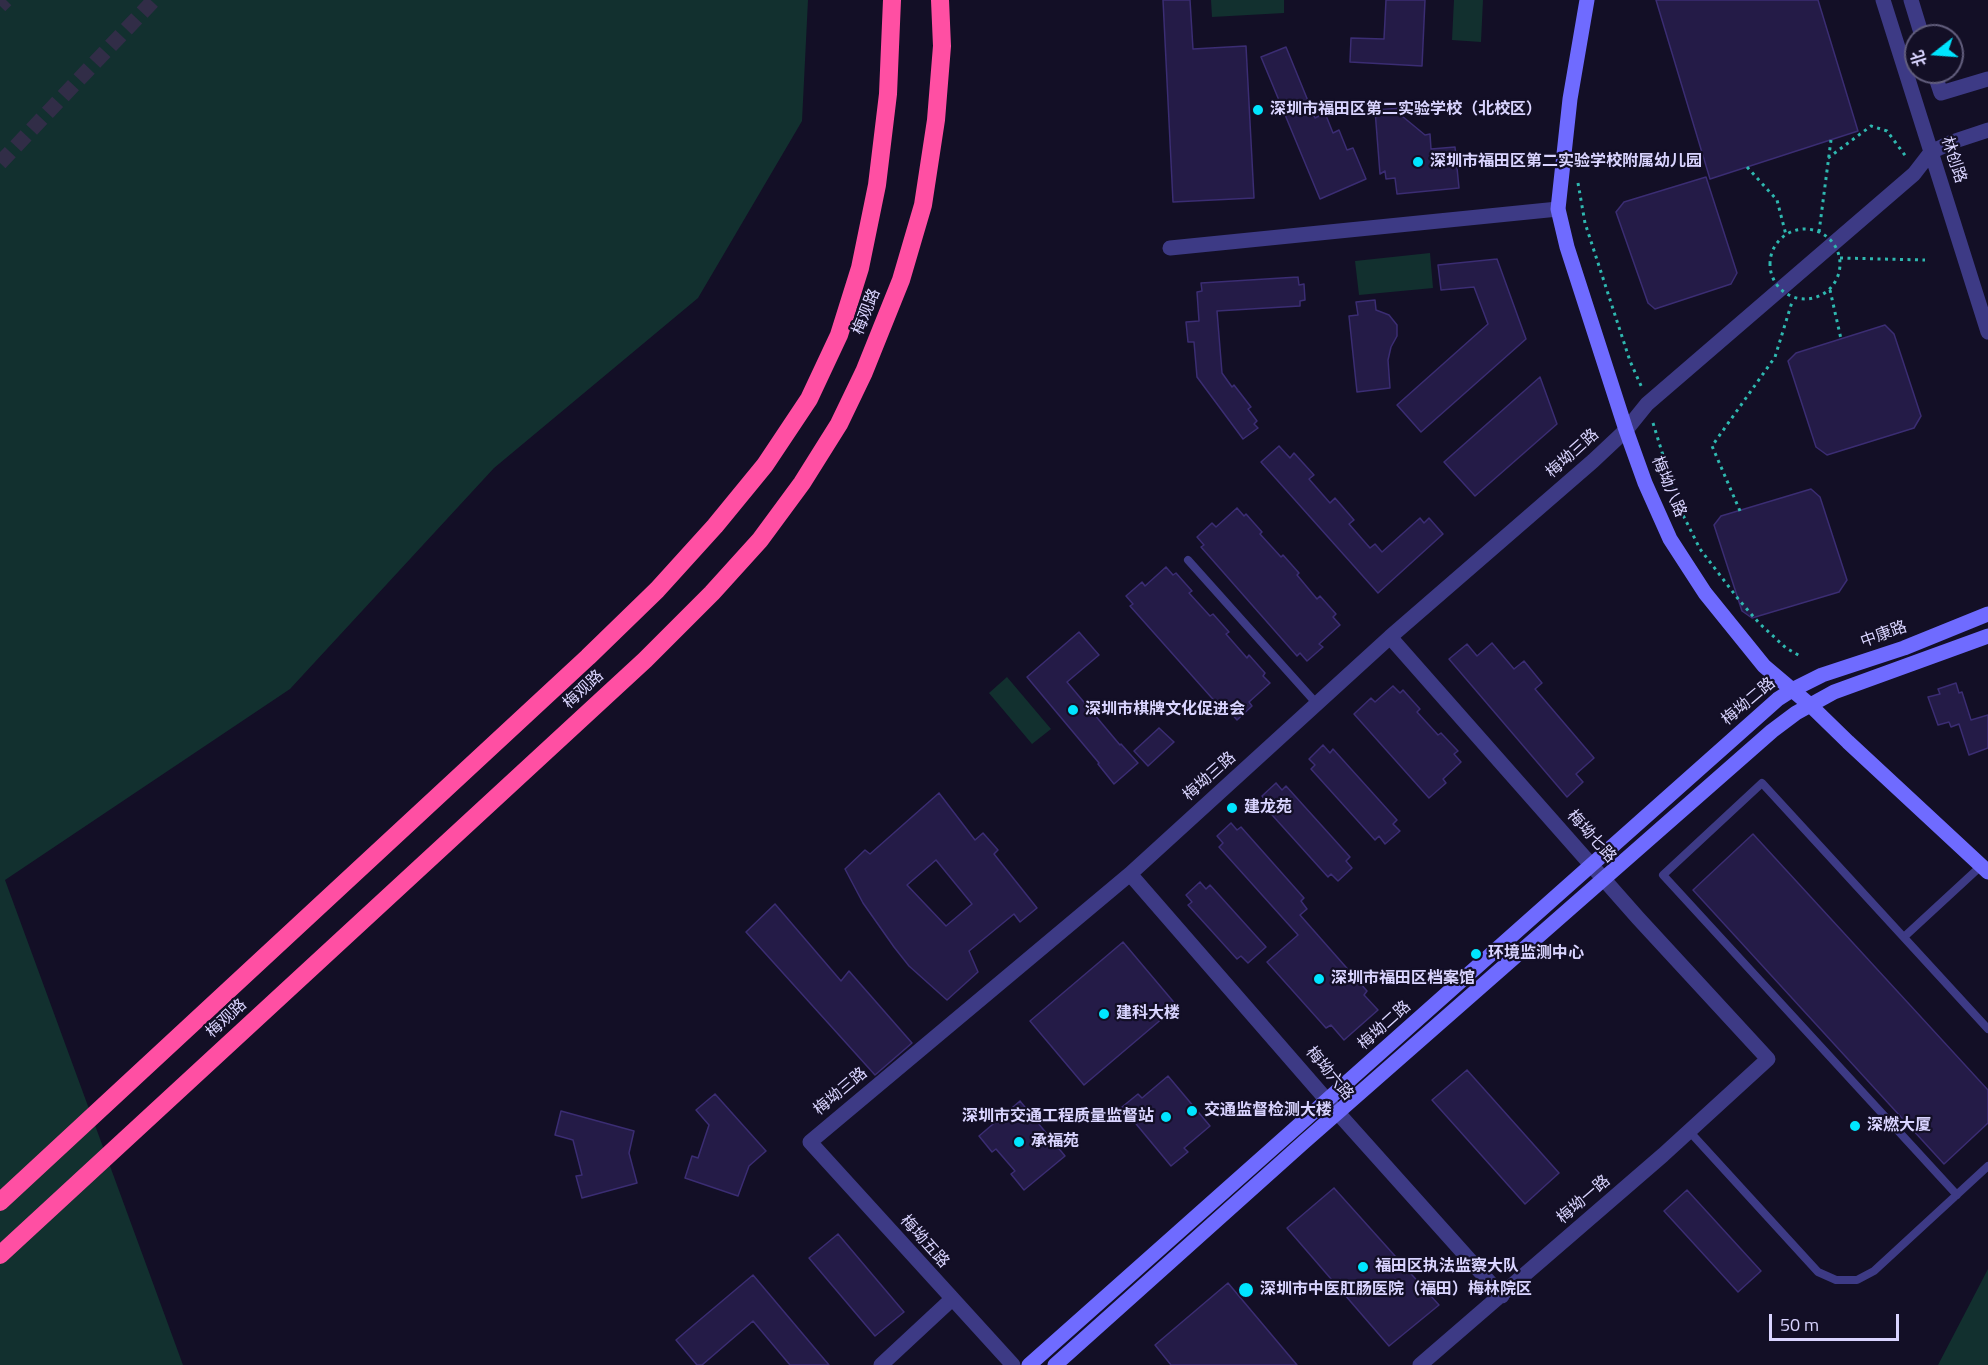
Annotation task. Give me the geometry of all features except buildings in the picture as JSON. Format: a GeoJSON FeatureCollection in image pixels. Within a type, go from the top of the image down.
{"type":"FeatureCollection","features":[{"type":"Feature","properties":{"kind":"highway","name":"梅观路"},"geometry":{"type":"LineString","coordinates":[[0,1202],[588,657],[657,590],[715,526],[765,465],[809,399],[839,335],[860,268],[877,185],[888,94],[892,0]]}},
{"type":"Feature","properties":{"kind":"highway","name":"梅观路"},"geometry":{"type":"LineString","coordinates":[[0,1256],[645,660],[712,593],[760,540],[802,483],[838,424],[864,372],[901,280],[923,205],[936,120],[942,46],[940,0]]}},
{"type":"Feature","properties":{"kind":"street","name":"梅坳八路"},"geometry":{"type":"LineString","coordinates":[[1587,0],[1570,99],[1558,209],[1626,430],[1645,483],[1670,539],[1689,571],[1764,666],[1810,705],[1984,869]]}},
{"type":"Feature","properties":{"kind":"street","name":"林创路"},"geometry":{"type":"LineString","coordinates":[[1882,0],[1988,332]]}},
{"type":"Feature","properties":{"kind":"street"},"geometry":{"type":"LineString","coordinates":[[1911,0],[1918,24]]}},
{"type":"Feature","properties":{"kind":"street"},"geometry":{"type":"LineString","coordinates":[[1938,84],[1941,93],[1988,79]]}},
{"type":"Feature","properties":{"kind":"street"},"geometry":{"type":"LineString","coordinates":[[1931,152],[1988,130]]}},
{"type":"Feature","properties":{"kind":"street","name":"梅坳三路"},"geometry":{"type":"LineString","coordinates":[[810,1142],[1130,874],[1390,637],[1626,430],[1647,404],[1914,174],[1931,152]]}},
{"type":"Feature","properties":{"kind":"street"},"geometry":{"type":"LineString","coordinates":[[1170,248],[1558,209]]}},
{"type":"Feature","properties":{"kind":"street","name":"中康路"},"geometry":{"type":"LineString","coordinates":[[1792,690],[1822,675],[1904,648],[1988,614]]}},
{"type":"Feature","properties":{"kind":"street"},"geometry":{"type":"LineString","coordinates":[[1054,1365],[1772,731],[1834,692],[1988,636]]}},
{"type":"Feature","properties":{"kind":"street","name":"梅坳七路"},"geometry":{"type":"LineString","coordinates":[[1390,637],[1604,879],[1768,1059]]}},
{"type":"Feature","properties":{"kind":"street","name":"梅坳二路"},"geometry":{"type":"LineString","coordinates":[[1029,1365],[1765,710],[1792,690]]}},
{"type":"Feature","properties":{"kind":"street","name":"梅坳六路"},"geometry":{"type":"LineString","coordinates":[[1130,874],[1338,1113],[1502,1296]]}},
{"type":"Feature","properties":{"kind":"street","name":"梅坳一路"},"geometry":{"type":"LineString","coordinates":[[1420,1365],[1502,1296],[1768,1059]]}},
{"type":"Feature","properties":{"kind":"street","name":"梅坳五路"},"geometry":{"type":"LineString","coordinates":[[810,1142],[1013,1365]]}},
{"type":"Feature","properties":{"kind":"street"},"geometry":{"type":"LineString","coordinates":[[881,1365],[952,1299]]}},
{"type":"Feature","properties":{"kind":"lane"},"geometry":{"type":"LineString","coordinates":[[1188,560],[1317,704]]}},
{"type":"Feature","properties":{"kind":"lane"},"geometry":{"type":"LineString","coordinates":[[1957,1195],[1663,875],[1762,783],[1988,1029]]}},
{"type":"Feature","properties":{"kind":"lane"},"geometry":{"type":"LineString","coordinates":[[1904,937],[1984,869]]}},
{"type":"Feature","properties":{"kind":"lane"},"geometry":{"type":"LineString","coordinates":[[1689,1131],[1818,1272],[1836,1280],[1857,1280],[1874,1271],[1988,1166]]}},
{"type":"Feature","properties":{"kind":"path"},"geometry":{"type":"LineString","coordinates":[[1828,158],[1871,126],[1887,131],[1908,159]]}},
{"type":"Feature","properties":{"kind":"path"},"geometry":{"type":"LineString","coordinates":[[1819,232],[1831,140]]}},
{"type":"Feature","properties":{"kind":"path"},"geometry":{"type":"LineString","coordinates":[[1747,167],[1777,200],[1786,235]]}},
{"type":"Feature","properties":{"kind":"path"},"geometry":{"type":"LineString","coordinates":[[1577,173],[1585,223],[1630,361],[1641,386]]}},
{"type":"Feature","properties":{"kind":"path"},"geometry":{"type":"LineString","coordinates":[[1807,229],[1819,232],[1836,247],[1840,258],[1840,269],[1836,280],[1830,290],[1820,296],[1809,299],[1786,294],[1772,276],[1770,265],[1777,243],[1796,230],[1807,229]]}},
{"type":"Feature","properties":{"kind":"path"},"geometry":{"type":"LineString","coordinates":[[1840,258],[1925,260]]}},
{"type":"Feature","properties":{"kind":"path"},"geometry":{"type":"LineString","coordinates":[[1830,290],[1842,339]]}},
{"type":"Feature","properties":{"kind":"path"},"geometry":{"type":"LineString","coordinates":[[1740,511],[1712,446],[1775,357],[1793,297]]}},
{"type":"Feature","properties":{"kind":"path"},"geometry":{"type":"LineString","coordinates":[[1653,423],[1679,507],[1700,549],[1759,623],[1786,648],[1800,656]]}},
{"type":"Feature","properties":{"kind":"green space"},"geometry":{"type":"Polygon","coordinates":[[[0,0],[808,0],[802,121],[698,298],[494,468],[290,689],[5,880],[183,1365],[0,1365],[0,0]]]}},
{"type":"Feature","properties":{"kind":"green space"},"geometry":{"type":"Polygon","coordinates":[[[1211,0],[1284,0],[1284,13],[1212,17],[1211,0]]]}},
{"type":"Feature","properties":{"kind":"green space"},"geometry":{"type":"Polygon","coordinates":[[[1454,0],[1483,0],[1481,42],[1452,40],[1454,0]]]}},
{"type":"Feature","properties":{"kind":"green space"},"geometry":{"type":"Polygon","coordinates":[[[1430,253],[1433,288],[1359,295],[1355,261],[1430,253]]]}},
{"type":"Feature","properties":{"kind":"green space"},"geometry":{"type":"Polygon","coordinates":[[[1007,677],[1051,729],[1032,744],[989,693],[1007,677]]]}},
{"type":"Feature","properties":{"kind":"green space"},"geometry":{"type":"Polygon","coordinates":[[[1988,1269],[1988,1365],[1938,1365],[1988,1269]]]}},
{"type":"Feature","properties":{"kind":"tunnel"},"geometry":{"type":"LineString","coordinates":[[0,6],[6,0]]}},
{"type":"Feature","properties":{"kind":"tunnel"},"geometry":{"type":"LineString","coordinates":[[0,163],[154,0]]}},
{"type":"Feature","properties":{"kind":"place","name":"深圳市福田区第二实验学校（北校区）"},"geometry":{"type":"Point","coordinates":[1258,110]}},
{"type":"Feature","properties":{"kind":"place","name":"深圳市福田区第二实验学校附属幼儿园"},"geometry":{"type":"Point","coordinates":[1418,162]}},
{"type":"Feature","properties":{"kind":"place","name":"深圳市棋牌文化促进会"},"geometry":{"type":"Point","coordinates":[1073,710]}},
{"type":"Feature","properties":{"kind":"place","name":"建龙苑"},"geometry":{"type":"Point","coordinates":[1232,808]}},
{"type":"Feature","properties":{"kind":"place","name":"环境监测中心"},"geometry":{"type":"Point","coordinates":[1476,954]}},
{"type":"Feature","properties":{"kind":"place","name":"深圳市福田区档案馆"},"geometry":{"type":"Point","coordinates":[1319,979]}},
{"type":"Feature","properties":{"kind":"place","name":"建科大楼"},"geometry":{"type":"Point","coordinates":[1104,1014]}},
{"type":"Feature","properties":{"kind":"place","name":"交通监督检测大楼"},"geometry":{"type":"Point","coordinates":[1192,1111]}},
{"type":"Feature","properties":{"kind":"place","name":"深圳市交通工程质量监督站"},"geometry":{"type":"Point","coordinates":[1166,1117]}},
{"type":"Feature","properties":{"kind":"place","name":"深燃大厦"},"geometry":{"type":"Point","coordinates":[1855,1126]}},
{"type":"Feature","properties":{"kind":"place","name":"承福苑"},"geometry":{"type":"Point","coordinates":[1019,1142]}},
{"type":"Feature","properties":{"kind":"place","name":"福田区执法监察大队"},"geometry":{"type":"Point","coordinates":[1363,1267]}},
{"type":"Feature","properties":{"kind":"place","name":"深圳市中医肛肠医院（福田）梅林院区"},"geometry":{"type":"Point","coordinates":[1246,1290]}}]}
